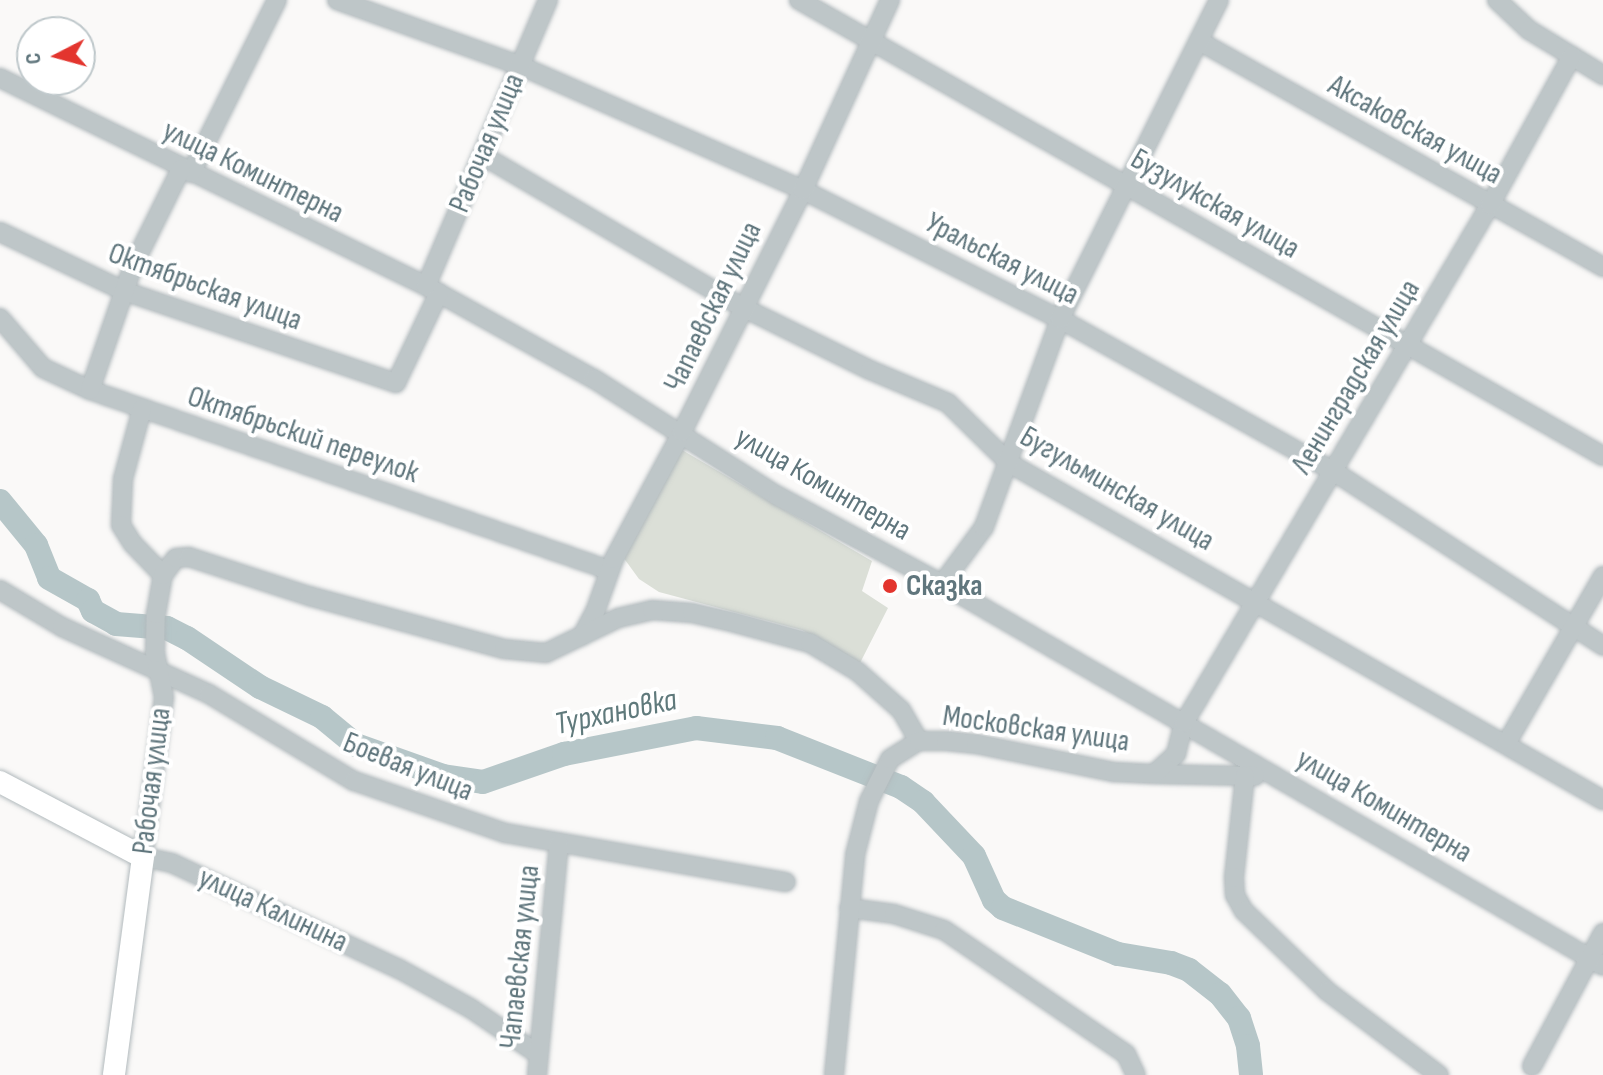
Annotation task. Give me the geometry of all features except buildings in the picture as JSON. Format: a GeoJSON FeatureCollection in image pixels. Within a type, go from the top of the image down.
{"type":"FeatureCollection","features":[{"type":"Feature","properties":{"kind":"main road","name":"улица Калинина"},"geometry":{"type":"LineString","coordinates":[[0,782],[143,857]]}},
{"type":"Feature","properties":{"kind":"main road","name":"Рабочая улица"},"geometry":{"type":"LineString","coordinates":[[114,1075],[143,857]]}},
{"type":"Feature","properties":{"kind":"street"},"geometry":{"type":"LineString","coordinates":[[90,390],[124,291],[277,0]]}},
{"type":"Feature","properties":{"kind":"street","name":"Уральская улица"},"geometry":{"type":"LineString","coordinates":[[337,0],[521,66],[803,190],[1060,319],[1333,471],[1603,646]]}},
{"type":"Feature","properties":{"kind":"street","name":"Рабочая улица"},"geometry":{"type":"LineString","coordinates":[[396,383],[482,155],[548,0]]}},
{"type":"Feature","properties":{"kind":"street","name":"Бузулукская улица"},"geometry":{"type":"LineString","coordinates":[[799,0],[1603,456]]}},
{"type":"Feature","properties":{"kind":"street","name":"Чапаевская улица"},"geometry":{"type":"LineString","coordinates":[[582,636],[609,570],[803,190],[890,0]]}},
{"type":"Feature","properties":{"kind":"street"},"geometry":{"type":"LineString","coordinates":[[1497,0],[1529,30],[1603,75]]}},
{"type":"Feature","properties":{"kind":"street"},"geometry":{"type":"LineString","coordinates":[[942,584],[984,527],[1060,319],[1129,187],[1199,41],[1211,3]]}},
{"type":"Feature","properties":{"kind":"street","name":"Аксаковская улица"},"geometry":{"type":"LineString","coordinates":[[1199,41],[1603,267]]}},
{"type":"Feature","properties":{"kind":"street","name":"Ленинградская улица"},"geometry":{"type":"LineString","coordinates":[[1184,723],[1490,205],[1572,56]]}},
{"type":"Feature","properties":{"kind":"street","name":"улица Коминтерна"},"geometry":{"type":"LineString","coordinates":[[0,78],[432,289],[682,432],[778,496],[942,584],[1596,961]]}},
{"type":"Feature","properties":{"kind":"street","name":"Бугульминская улица"},"geometry":{"type":"LineString","coordinates":[[482,155],[744,308],[948,403],[1009,463],[1603,800]]}},
{"type":"Feature","properties":{"kind":"street","name":"Октябрьская улица"},"geometry":{"type":"LineString","coordinates":[[0,232],[124,291],[396,383]]}},
{"type":"Feature","properties":{"kind":"street","name":"Октябрьский переулок"},"geometry":{"type":"LineString","coordinates":[[0,318],[43,368],[90,390],[609,570]]}},
{"type":"Feature","properties":{"kind":"street"},"geometry":{"type":"LineString","coordinates":[[142,409],[123,479],[121,525],[133,544],[163,575],[176,558],[189,557],[309,596],[504,649],[546,653],[618,618],[652,610],[692,613],[810,643],[868,680],[901,710],[919,741]]}},
{"type":"Feature","properties":{"kind":"street","name":"Рабочая улица"},"geometry":{"type":"LineString","coordinates":[[143,857],[164,697],[158,669],[156,614],[163,575]]}},
{"type":"Feature","properties":{"kind":"street"},"geometry":{"type":"LineString","coordinates":[[1506,744],[1603,576]]}},
{"type":"Feature","properties":{"kind":"street","name":"Боевая улица"},"geometry":{"type":"LineString","coordinates":[[0,590],[62,627],[209,694],[354,781],[462,820],[559,844],[786,882]]}},
{"type":"Feature","properties":{"kind":"street","name":"Московская улица"},"geometry":{"type":"LineString","coordinates":[[834,1075],[855,855],[869,801],[890,759],[919,741],[976,744],[1114,772],[1154,774],[1176,754],[1184,723]]}},
{"type":"Feature","properties":{"kind":"street"},"geometry":{"type":"LineString","coordinates":[[1154,774],[1274,775]]}},
{"type":"Feature","properties":{"kind":"street"},"geometry":{"type":"LineString","coordinates":[[1245,776],[1234,877],[1235,895],[1244,911],[1327,991],[1439,1075]]}},
{"type":"Feature","properties":{"kind":"street","name":"Чапаевская улица"},"geometry":{"type":"LineString","coordinates":[[537,1075],[559,844]]}},
{"type":"Feature","properties":{"kind":"street","name":"улица Калинина"},"geometry":{"type":"LineString","coordinates":[[143,857],[172,863],[399,969],[470,1008],[538,1054]]}},
{"type":"Feature","properties":{"kind":"street"},"geometry":{"type":"LineString","coordinates":[[849,908],[894,914],[944,930],[1126,1054],[1136,1073]]}},
{"type":"Feature","properties":{"kind":"street"},"geometry":{"type":"LineString","coordinates":[[1532,1066],[1596,961],[1603,933]]}},
{"type":"Feature","properties":{"kind":"shaded area"},"geometry":{"type":"Polygon","coordinates":[[[682,450],[872,561],[862,591],[888,608],[860,663],[802,630],[659,592],[639,579],[623,557],[682,450]]]}},
{"type":"Feature","properties":{"kind":"waterway","name":"Турхановка"},"geometry":{"type":"LineString","coordinates":[[0,501],[36,545],[49,578],[88,600],[93,611],[116,624],[167,628],[260,687],[322,717],[356,745],[443,776],[483,782],[564,754],[696,728],[777,738],[901,787],[923,802],[974,856],[994,900],[1003,908],[1118,954],[1171,963],[1189,970],[1220,994],[1239,1018],[1248,1046],[1251,1075]]}},
{"type":"Feature","properties":{"kind":"place","name":"Сказка"},"geometry":{"type":"Point","coordinates":[890,586]}}]}
